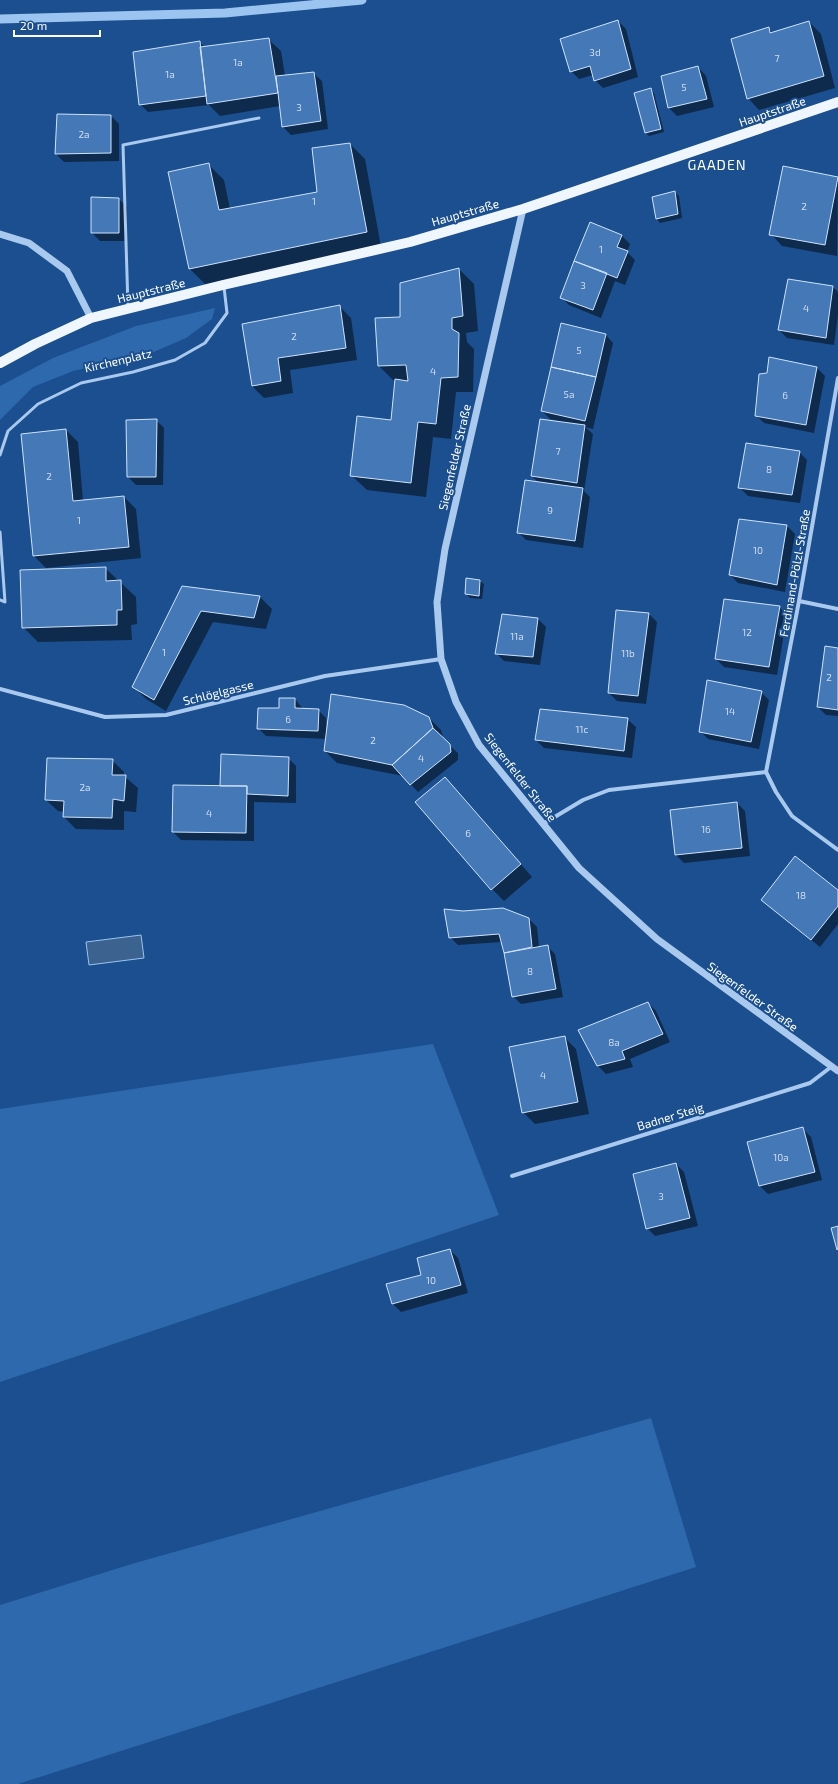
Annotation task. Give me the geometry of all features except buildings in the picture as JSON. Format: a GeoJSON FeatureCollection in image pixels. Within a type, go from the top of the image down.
{"type":"FeatureCollection","features":[{"type":"Feature","properties":{"kind":"main road","name":"Hauptstraße"},"geometry":{"type":"LineString","coordinates":[[92,318],[223,285],[410,242],[523,209],[838,102]]}},
{"type":"Feature","properties":{"kind":"main road"},"geometry":{"type":"LineString","coordinates":[[0,363],[35,344],[92,318]]}},
{"type":"Feature","properties":{"kind":"street","name":"Siegenfelder Straße"},"geometry":{"type":"LineString","coordinates":[[523,209],[445,549],[437,602],[441,659],[456,702],[479,745],[579,868],[657,939],[838,1071]]}},
{"type":"Feature","properties":{"kind":"street"},"geometry":{"type":"LineString","coordinates":[[0,234],[29,243],[67,271],[92,318]]}},
{"type":"Feature","properties":{"kind":"street","name":"Ferdinand-Pölzl-Straße"},"geometry":{"type":"LineString","coordinates":[[766,772],[836,407],[838,378]]}},
{"type":"Feature","properties":{"kind":"street"},"geometry":{"type":"LineString","coordinates":[[799,601],[838,609]]}},
{"type":"Feature","properties":{"kind":"street","name":"Schlöglgasse"},"geometry":{"type":"LineString","coordinates":[[0,689],[105,716],[166,715],[325,676],[441,659]]}},
{"type":"Feature","properties":{"kind":"street"},"geometry":{"type":"LineString","coordinates":[[543,824],[583,800],[609,790],[766,772],[776,792],[792,816],[838,850]]}},
{"type":"Feature","properties":{"kind":"street","name":"Badner Steig"},"geometry":{"type":"LineString","coordinates":[[512,1176],[810,1083],[831,1067]]}},
{"type":"Feature","properties":{"kind":"lane"},"geometry":{"type":"LineString","coordinates":[[128,309],[122,145],[259,118]]}},
{"type":"Feature","properties":{"kind":"lane","name":"Kirchenplatz"},"geometry":{"type":"LineString","coordinates":[[0,455],[8,431],[38,404],[81,383],[132,372],[175,360],[205,342],[227,313],[223,285]]}},
{"type":"Feature","properties":{"kind":"lane"},"geometry":{"type":"LineString","coordinates":[[0,532],[5,602],[0,600]]}},
{"type":"Feature","properties":{"kind":"shaded area"},"geometry":{"type":"Polygon","coordinates":[[[215,308],[212,319],[186,338],[147,355],[73,371],[33,387],[0,420],[0,386],[53,358],[136,326],[215,308]]]}},
{"type":"Feature","properties":{"kind":"shaded area"},"geometry":{"type":"Polygon","coordinates":[[[141,935],[144,958],[89,965],[86,942],[141,935]]]}},
{"type":"Feature","properties":{"kind":"shaded area"},"geometry":{"type":"Polygon","coordinates":[[[433,1044],[499,1215],[0,1382],[0,1109],[433,1044]]]}},
{"type":"Feature","properties":{"kind":"shaded area"},"geometry":{"type":"Polygon","coordinates":[[[651,1418],[696,1567],[18,1784],[0,1784],[0,1605],[135,1563],[651,1418]]]}},
{"type":"Feature","properties":{"kind":"waterway"},"geometry":{"type":"LineString","coordinates":[[0,19],[225,13],[362,0]]}},
{"type":"Feature","properties":{"kind":"district","name":"GAADEN"},"geometry":{"type":"Point","coordinates":[717,164]}}]}
